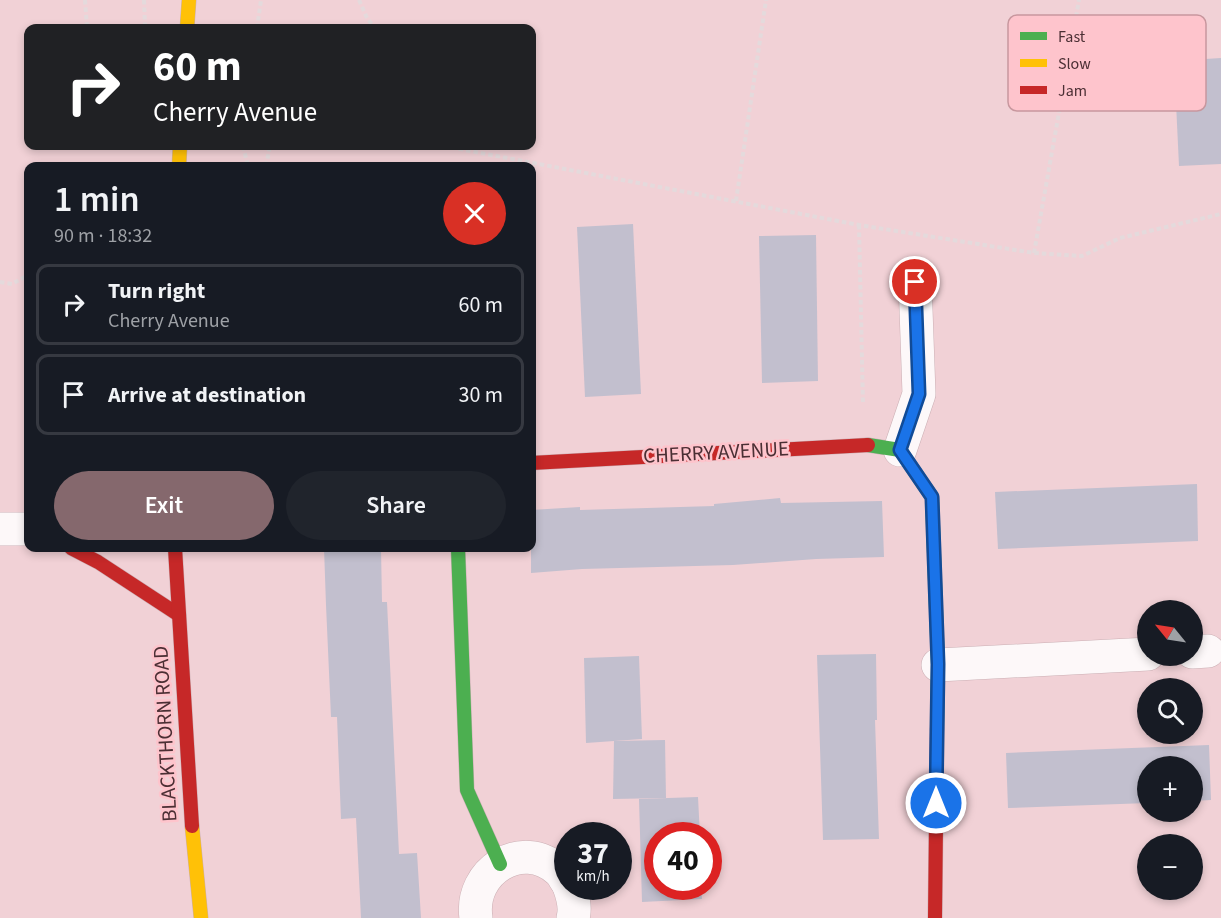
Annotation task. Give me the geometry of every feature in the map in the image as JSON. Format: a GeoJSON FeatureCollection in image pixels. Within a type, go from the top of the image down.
{"type":"FeatureCollection","features":[{"type":"Feature","properties":{"kind":"street"},"geometry":{"type":"LineString","coordinates":[[187,24],[189,0]]}},
{"type":"Feature","properties":{"kind":"street"},"geometry":{"type":"LineString","coordinates":[[915,282],[919,394],[900,450],[932,497],[938,664],[935,918]]}},
{"type":"Feature","properties":{"kind":"street","name":"CHERRY AVENUE"},"geometry":{"type":"LineString","coordinates":[[536,463],[864,444],[900,450]]}},
{"type":"Feature","properties":{"kind":"street"},"geometry":{"type":"LineString","coordinates":[[0,529],[24,529]]}},
{"type":"Feature","properties":{"kind":"street"},"geometry":{"type":"LineString","coordinates":[[79,552],[179,615]]}},
{"type":"Feature","properties":{"kind":"street","name":"BLACKTHORN ROAD"},"geometry":{"type":"LineString","coordinates":[[175,552],[192,829],[201,918]]}},
{"type":"Feature","properties":{"kind":"street"},"geometry":{"type":"LineString","coordinates":[[458,552],[467,790],[500,864]]}},
{"type":"Feature","properties":{"kind":"street"},"geometry":{"type":"LineString","coordinates":[[938,664],[1137,655]]}},
{"type":"Feature","properties":{"kind":"street"},"geometry":{"type":"LineString","coordinates":[[476,918],[474,908],[478,890],[487,875],[500,864],[515,859],[530,858],[545,862],[554,868]]}},
{"type":"Feature","properties":{"kind":"street"},"geometry":{"type":"LineString","coordinates":[[573,918],[574,900]]}},
{"type":"Feature","properties":{"kind":"path"},"geometry":{"type":"LineString","coordinates":[[86,0],[87,24]]}},
{"type":"Feature","properties":{"kind":"path"},"geometry":{"type":"LineString","coordinates":[[144,0],[146,24]]}},
{"type":"Feature","properties":{"kind":"path"},"geometry":{"type":"LineString","coordinates":[[258,24],[261,0]]}},
{"type":"Feature","properties":{"kind":"path"},"geometry":{"type":"LineString","coordinates":[[359,0],[372,24]]}},
{"type":"Feature","properties":{"kind":"path"},"geometry":{"type":"LineString","coordinates":[[736,201],[766,0]]}},
{"type":"Feature","properties":{"kind":"path"},"geometry":{"type":"LineString","coordinates":[[1075,15],[1078,0]]}},
{"type":"Feature","properties":{"kind":"path"},"geometry":{"type":"LineString","coordinates":[[1034,253],[1059,111]]}},
{"type":"Feature","properties":{"kind":"path"},"geometry":{"type":"LineString","coordinates":[[471,150],[533,162]]}},
{"type":"Feature","properties":{"kind":"path"},"geometry":{"type":"LineString","coordinates":[[536,163],[859,225],[1034,253],[1082,256],[1120,238],[1221,214]]}},
{"type":"Feature","properties":{"kind":"path"},"geometry":{"type":"LineString","coordinates":[[859,225],[864,444]]}},
{"type":"Feature","properties":{"kind":"path"},"geometry":{"type":"LineString","coordinates":[[0,282],[12,284],[24,277]]}},
{"type":"Feature","properties":{"kind":"building"},"geometry":{"type":"Polygon","coordinates":[[[1221,58],[1221,164],[1179,166],[1176,111],[1206,111],[1206,59],[1221,58]]]}},
{"type":"Feature","properties":{"kind":"building"},"geometry":{"type":"Polygon","coordinates":[[[633,224],[641,394],[585,397],[577,227],[633,224]]]}},
{"type":"Feature","properties":{"kind":"building"},"geometry":{"type":"Polygon","coordinates":[[[816,235],[818,381],[762,383],[759,236],[816,235]]]}},
{"type":"Feature","properties":{"kind":"building"},"geometry":{"type":"Polygon","coordinates":[[[1197,484],[1198,541],[998,549],[995,492],[1197,484]]]}},
{"type":"Feature","properties":{"kind":"building"},"geometry":{"type":"Polygon","coordinates":[[[780,498],[781,503],[882,501],[884,557],[531,573],[531,552],[536,552],[536,510],[714,506],[714,504],[780,498]]]}},
{"type":"Feature","properties":{"kind":"building"},"geometry":{"type":"Polygon","coordinates":[[[324,552],[381,552],[382,602],[387,602],[399,854],[417,853],[421,918],[361,918],[356,818],[341,819],[337,717],[331,717],[324,552]]]}},
{"type":"Feature","properties":{"kind":"building"},"geometry":{"type":"Polygon","coordinates":[[[876,654],[877,720],[875,720],[879,839],[823,840],[817,655],[876,654]]]}},
{"type":"Feature","properties":{"kind":"building"},"geometry":{"type":"Polygon","coordinates":[[[639,656],[642,739],[586,743],[584,658],[639,656]]]}},
{"type":"Feature","properties":{"kind":"building"},"geometry":{"type":"Polygon","coordinates":[[[665,740],[666,798],[613,799],[614,741],[665,740]]]}},
{"type":"Feature","properties":{"kind":"building"},"geometry":{"type":"Polygon","coordinates":[[[1209,745],[1211,800],[1203,800],[1203,756],[1137,756],[1137,803],[1008,808],[1006,753],[1209,745]]]}},
{"type":"Feature","properties":{"kind":"building"},"geometry":{"type":"Polygon","coordinates":[[[698,797],[699,822],[644,822],[644,900],[682,900],[642,902],[639,799],[698,797]]]}},
{"type":"Feature","properties":{"kind":"traffic: fast"},"geometry":{"type":"LineString","coordinates":[[868,445],[900,450],[932,497],[938,665],[937,729]]}},
{"type":"Feature","properties":{"kind":"traffic: fast"},"geometry":{"type":"LineString","coordinates":[[458,552],[467,790],[500,864]]}},
{"type":"Feature","properties":{"kind":"traffic: slow"},"geometry":{"type":"LineString","coordinates":[[187,24],[189,0]]}},
{"type":"Feature","properties":{"kind":"traffic: slow"},"geometry":{"type":"LineString","coordinates":[[179,162],[180,150]]}},
{"type":"Feature","properties":{"kind":"traffic: slow"},"geometry":{"type":"LineString","coordinates":[[192,826],[201,918]]}},
{"type":"Feature","properties":{"kind":"traffic: jam"},"geometry":{"type":"LineString","coordinates":[[536,463],[868,445]]}},
{"type":"Feature","properties":{"kind":"traffic: jam"},"geometry":{"type":"LineString","coordinates":[[79,552],[179,615]]}},
{"type":"Feature","properties":{"kind":"traffic: jam"},"geometry":{"type":"LineString","coordinates":[[175,552],[192,826]]}},
{"type":"Feature","properties":{"kind":"traffic: jam"},"geometry":{"type":"LineString","coordinates":[[935,918],[937,729]]}},
{"type":"Feature","properties":{"kind":"route"},"geometry":{"type":"LineString","coordinates":[[915,282],[919,394],[900,450],[932,497],[938,664],[936,803]]}}]}
